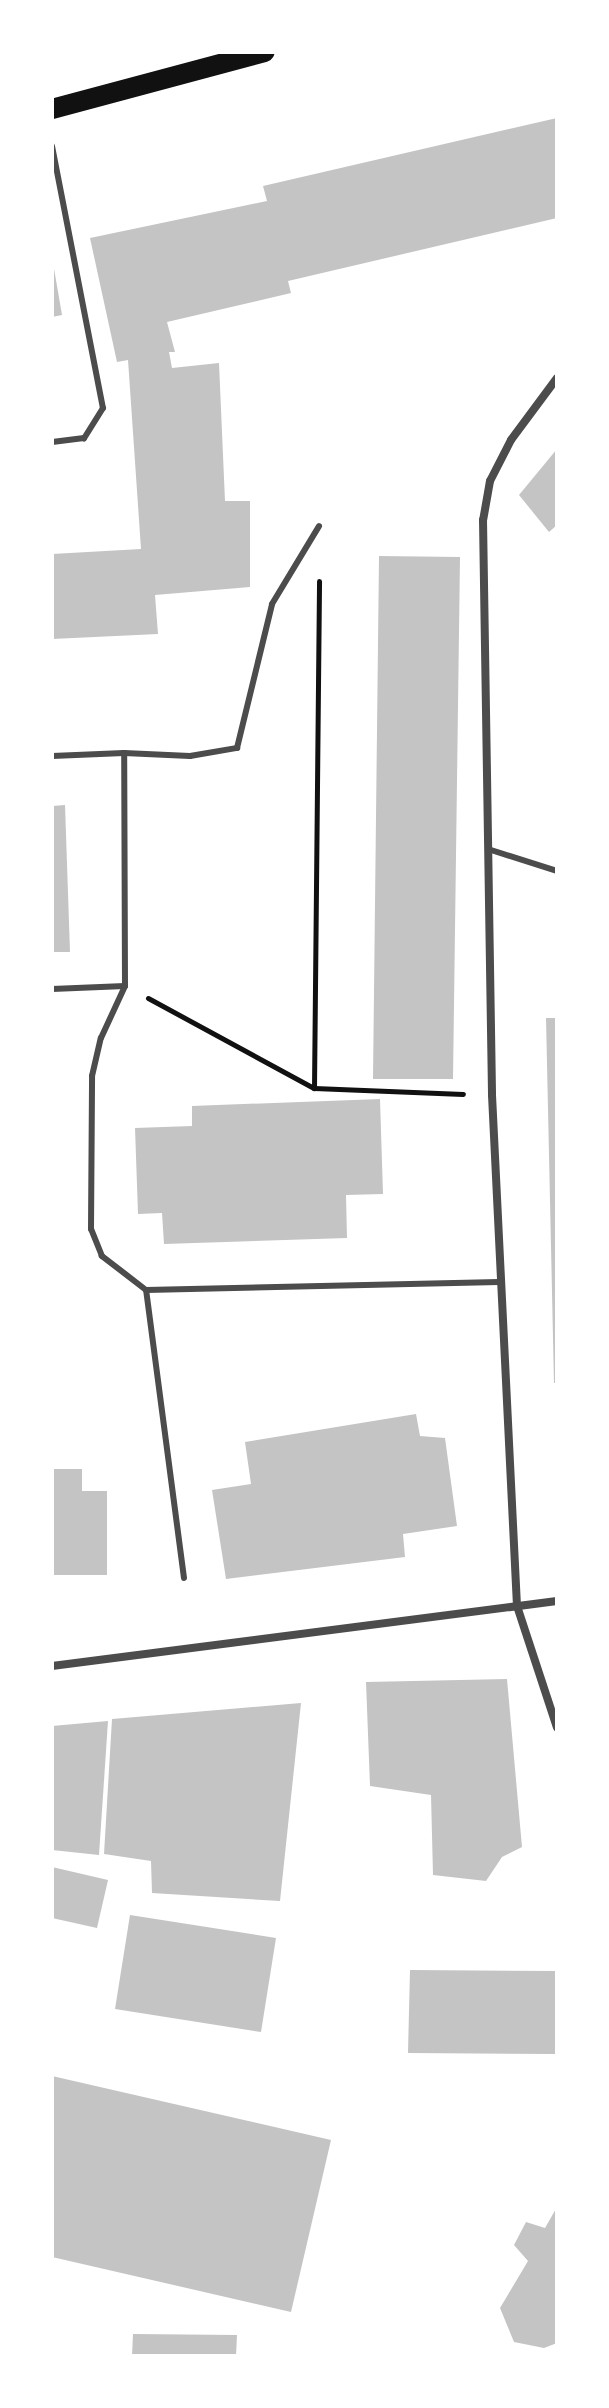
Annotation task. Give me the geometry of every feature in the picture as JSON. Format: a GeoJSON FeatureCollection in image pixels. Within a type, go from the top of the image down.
{"type":"FeatureCollection","features":[{"type":"Feature","properties":{"kind":"main road"},"geometry":{"type":"LineString","coordinates":[[52,109],[265,52]]}},
{"type":"Feature","properties":{"kind":"street"},"geometry":{"type":"LineString","coordinates":[[557,378],[511,440],[490,481],[483,520],[491,850],[492,1095],[517,1606],[557,1728]]}},
{"type":"Feature","properties":{"kind":"street"},"geometry":{"type":"LineString","coordinates":[[52,1666],[557,1601]]}},
{"type":"Feature","properties":{"kind":"lane"},"geometry":{"type":"LineString","coordinates":[[52,146],[103,408],[84,438],[52,442]]}},
{"type":"Feature","properties":{"kind":"lane"},"geometry":{"type":"LineString","coordinates":[[52,756],[124,753],[190,756],[237,748],[272,604],[319,526]]}},
{"type":"Feature","properties":{"kind":"lane"},"geometry":{"type":"LineString","coordinates":[[124,753],[125,986],[101,1038],[92,1076],[91,1229],[102,1256],[146,1290],[499,1282]]}},
{"type":"Feature","properties":{"kind":"lane"},"geometry":{"type":"LineString","coordinates":[[491,850],[557,871]]}},
{"type":"Feature","properties":{"kind":"lane"},"geometry":{"type":"LineString","coordinates":[[52,989],[125,986]]}},
{"type":"Feature","properties":{"kind":"lane"},"geometry":{"type":"LineString","coordinates":[[146,1290],[184,1578]]}},
{"type":"Feature","properties":{"kind":"path"},"geometry":{"type":"LineString","coordinates":[[314,1088],[319,526]]}},
{"type":"Feature","properties":{"kind":"path"},"geometry":{"type":"LineString","coordinates":[[125,986],[314,1088],[492,1095]]}},
{"type":"Feature","properties":{"kind":"building"},"geometry":{"type":"Polygon","coordinates":[[[557,118],[557,218],[288,281],[291,293],[167,322],[175,352],[169,352],[172,368],[219,363],[225,501],[250,501],[250,587],[155,595],[158,634],[52,639],[52,554],[141,549],[128,360],[117,362],[90,238],[267,201],[263,186],[557,118]]]}},
{"type":"Feature","properties":{"kind":"building"},"geometry":{"type":"Polygon","coordinates":[[[52,257],[62,315],[52,317],[52,257]]]}},
{"type":"Feature","properties":{"kind":"building"},"geometry":{"type":"Polygon","coordinates":[[[557,449],[557,525],[549,532],[519,495],[557,449]]]}},
{"type":"Feature","properties":{"kind":"building"},"geometry":{"type":"Polygon","coordinates":[[[379,556],[460,557],[453,1079],[373,1079],[379,556]]]}},
{"type":"Feature","properties":{"kind":"building"},"geometry":{"type":"Polygon","coordinates":[[[65,805],[70,952],[52,952],[52,806],[65,805]]]}},
{"type":"Feature","properties":{"kind":"building"},"geometry":{"type":"Polygon","coordinates":[[[546,1018],[557,1018],[557,1383],[554,1383],[546,1018]]]}},
{"type":"Feature","properties":{"kind":"building"},"geometry":{"type":"Polygon","coordinates":[[[380,1099],[383,1194],[346,1195],[347,1238],[164,1244],[162,1213],[138,1214],[135,1128],[192,1126],[192,1106],[380,1099]]]}},
{"type":"Feature","properties":{"kind":"building"},"geometry":{"type":"Polygon","coordinates":[[[416,1414],[420,1436],[445,1438],[457,1526],[403,1534],[405,1557],[226,1579],[212,1490],[251,1484],[245,1442],[416,1414]]]}},
{"type":"Feature","properties":{"kind":"building"},"geometry":{"type":"Polygon","coordinates":[[[52,1469],[82,1469],[82,1491],[107,1491],[107,1575],[52,1575],[52,1469]]]}},
{"type":"Feature","properties":{"kind":"building"},"geometry":{"type":"Polygon","coordinates":[[[507,1679],[522,1847],[502,1857],[486,1881],[433,1875],[431,1795],[370,1786],[366,1682],[507,1679]]]}},
{"type":"Feature","properties":{"kind":"building"},"geometry":{"type":"Polygon","coordinates":[[[301,1703],[280,1901],[152,1893],[151,1861],[104,1854],[112,1719],[301,1703]]]}},
{"type":"Feature","properties":{"kind":"building"},"geometry":{"type":"Polygon","coordinates":[[[108,1721],[99,1855],[52,1850],[52,1726],[108,1721]]]}},
{"type":"Feature","properties":{"kind":"building"},"geometry":{"type":"Polygon","coordinates":[[[52,1867],[108,1880],[97,1928],[52,1918],[52,1867]]]}},
{"type":"Feature","properties":{"kind":"building"},"geometry":{"type":"Polygon","coordinates":[[[130,1915],[276,1938],[261,2032],[115,2009],[130,1915]]]}},
{"type":"Feature","properties":{"kind":"building"},"geometry":{"type":"Polygon","coordinates":[[[410,1970],[557,1971],[557,2054],[408,2053],[410,1970]]]}},
{"type":"Feature","properties":{"kind":"building"},"geometry":{"type":"Polygon","coordinates":[[[52,2076],[331,2140],[291,2312],[52,2257],[52,2076]]]}},
{"type":"Feature","properties":{"kind":"building"},"geometry":{"type":"Polygon","coordinates":[[[557,2207],[557,2343],[544,2348],[514,2342],[500,2308],[528,2261],[514,2245],[526,2222],[545,2228],[557,2207]]]}},
{"type":"Feature","properties":{"kind":"building"},"geometry":{"type":"Polygon","coordinates":[[[133,2334],[237,2335],[236,2356],[132,2356],[133,2334]]]}}]}
